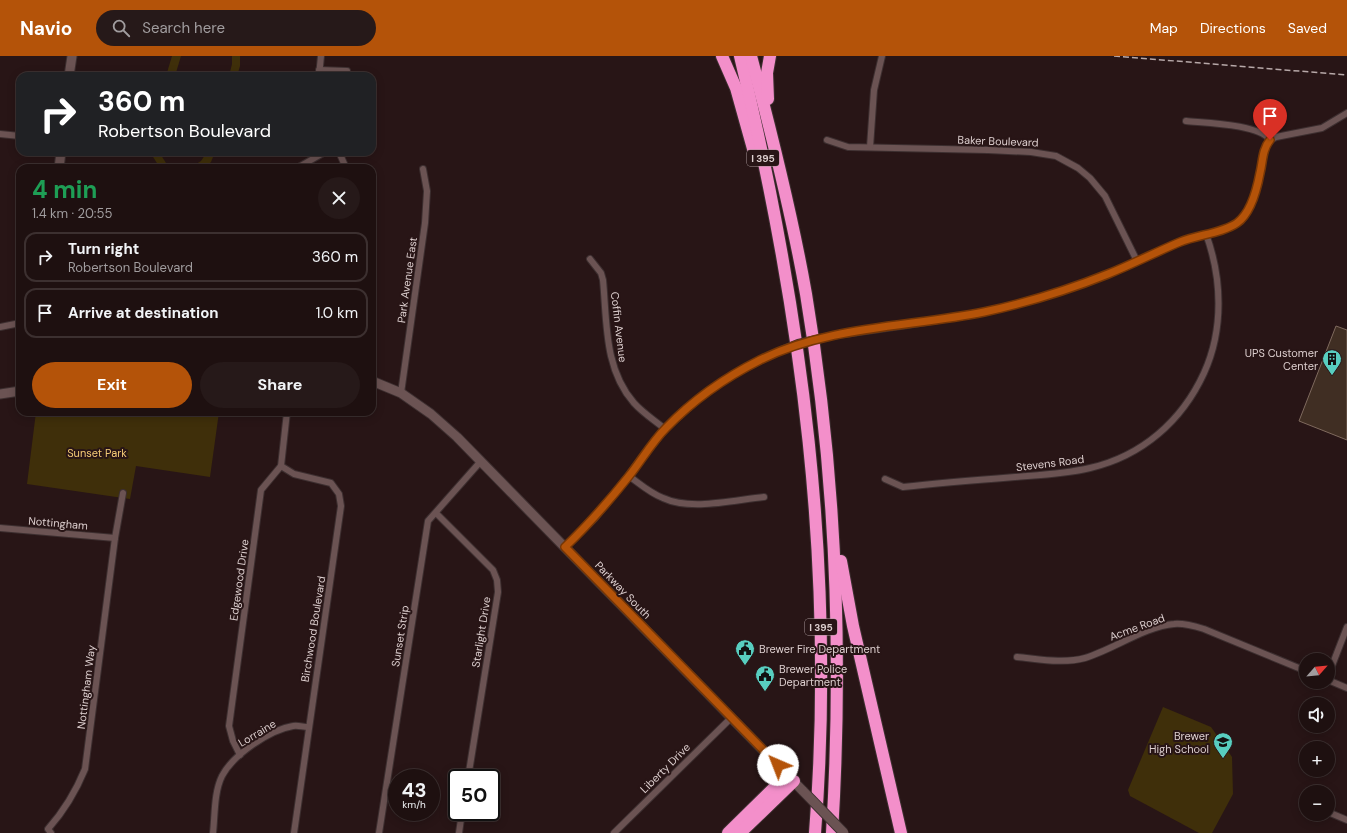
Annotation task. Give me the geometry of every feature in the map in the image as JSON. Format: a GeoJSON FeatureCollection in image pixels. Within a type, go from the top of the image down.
{"type":"FeatureCollection","features":[{"type":"Feature","properties":{"kind":"highway"},"geometry":{"type":"LineString","coordinates":[[722,56],[734,82],[741,104],[784,261]]}},
{"type":"Feature","properties":{"kind":"highway","name":"I 395"},"geometry":{"type":"LineString","coordinates":[[740,56],[765,164],[784,261],[805,400],[812,468],[818,550],[821,639],[821,708],[815,832]]}},
{"type":"Feature","properties":{"kind":"highway","name":"I 395"},"geometry":{"type":"LineString","coordinates":[[751,56],[792,222],[807,300],[819,378],[828,461],[835,560],[837,646],[837,726],[832,833]]}},
{"type":"Feature","properties":{"kind":"highway"},"geometry":{"type":"LineString","coordinates":[[770,56],[767,86],[777,157]]}},
{"type":"Feature","properties":{"kind":"highway"},"geometry":{"type":"LineString","coordinates":[[828,461],[842,565],[849,604],[901,833]]}},
{"type":"Feature","properties":{"kind":"highway"},"geometry":{"type":"LineString","coordinates":[[728,833],[790,778]]}},
{"type":"Feature","properties":{"kind":"highway"},"geometry":{"type":"LineString","coordinates":[[740,833],[790,778]]}},
{"type":"Feature","properties":{"kind":"main road"},"geometry":{"type":"LineString","coordinates":[[70,72],[72,56]]}},
{"type":"Feature","properties":{"kind":"main road","name":"Parkway South"},"geometry":{"type":"LineString","coordinates":[[376,383],[401,393],[457,437],[844,833]]}},
{"type":"Feature","properties":{"kind":"main road"},"geometry":{"type":"LineString","coordinates":[[0,394],[16,392]]}},
{"type":"Feature","properties":{"kind":"street"},"geometry":{"type":"LineString","coordinates":[[319,72],[321,56]]}},
{"type":"Feature","properties":{"kind":"street"},"geometry":{"type":"LineString","coordinates":[[870,147],[874,90],[882,56]]}},
{"type":"Feature","properties":{"kind":"street"},"geometry":{"type":"LineString","coordinates":[[334,72],[348,71]]}},
{"type":"Feature","properties":{"kind":"street"},"geometry":{"type":"LineString","coordinates":[[565,547],[595,518],[665,428],[720,382],[739,371],[781,350],[803,342],[830,336],[940,320],[998,309],[1070,288],[1137,262],[1181,242],[1228,228],[1238,222],[1247,213],[1260,174],[1265,147],[1270,140],[1276,137],[1322,128],[1347,113]]}},
{"type":"Feature","properties":{"kind":"street"},"geometry":{"type":"LineString","coordinates":[[1186,121],[1251,129],[1265,134],[1270,140]]}},
{"type":"Feature","properties":{"kind":"street"},"geometry":{"type":"LineString","coordinates":[[0,134],[16,136]]}},
{"type":"Feature","properties":{"kind":"street","name":"Baker Boulevard"},"geometry":{"type":"LineString","coordinates":[[827,140],[848,148],[870,147],[1031,152],[1056,156],[1078,168],[1090,178],[1105,196],[1137,262]]}},
{"type":"Feature","properties":{"kind":"street"},"geometry":{"type":"LineString","coordinates":[[304,164],[318,156]]}},
{"type":"Feature","properties":{"kind":"street","name":"Park Avenue East"},"geometry":{"type":"LineString","coordinates":[[401,393],[425,223],[427,191],[423,169]]}},
{"type":"Feature","properties":{"kind":"street","name":"Stevens Road"},"geometry":{"type":"LineString","coordinates":[[885,479],[903,487],[1070,472],[1112,462],[1131,454],[1152,439],[1172,421],[1187,404],[1205,372],[1214,346],[1219,324],[1218,298],[1213,253],[1206,234]]}},
{"type":"Feature","properties":{"kind":"street","name":"Coffin Avenue"},"geometry":{"type":"LineString","coordinates":[[590,259],[601,273],[603,280],[610,350],[617,377],[624,390],[635,404],[665,428]]}},
{"type":"Feature","properties":{"kind":"street"},"geometry":{"type":"LineString","coordinates":[[0,326],[16,324]]}},
{"type":"Feature","properties":{"kind":"street"},"geometry":{"type":"LineString","coordinates":[[280,466],[286,416]]}},
{"type":"Feature","properties":{"kind":"street","name":"Sunset Strip"},"geometry":{"type":"LineString","coordinates":[[379,833],[428,521],[481,461]]}},
{"type":"Feature","properties":{"kind":"street","name":"Birchwood Boulevard"},"geometry":{"type":"LineString","coordinates":[[280,466],[294,474],[331,483],[339,494],[341,506],[308,727],[294,833]]}},
{"type":"Feature","properties":{"kind":"street","name":"Edgewood Drive"},"geometry":{"type":"LineString","coordinates":[[240,755],[233,741],[230,726],[261,490],[280,466]]}},
{"type":"Feature","properties":{"kind":"street"},"geometry":{"type":"LineString","coordinates":[[629,476],[657,496],[683,504],[764,497]]}},
{"type":"Feature","properties":{"kind":"street","name":"Nottingham Way"},"geometry":{"type":"LineString","coordinates":[[50,831],[77,789],[85,768],[115,538],[123,493]]}},
{"type":"Feature","properties":{"kind":"street","name":"Starlight Drive"},"geometry":{"type":"LineString","coordinates":[[436,513],[493,570],[498,580],[498,592],[469,769]]}},
{"type":"Feature","properties":{"kind":"street","name":"Nottingham"},"geometry":{"type":"LineString","coordinates":[[0,528],[115,538]]}},
{"type":"Feature","properties":{"kind":"street","name":"Acme Road"},"geometry":{"type":"LineString","coordinates":[[1017,657],[1071,661],[1085,658],[1160,626],[1174,624],[1188,625],[1204,629],[1299,668]]}},
{"type":"Feature","properties":{"kind":"street"},"geometry":{"type":"LineString","coordinates":[[1335,658],[1347,627]]}},
{"type":"Feature","properties":{"kind":"street"},"geometry":{"type":"LineString","coordinates":[[1335,683],[1347,688]]}},
{"type":"Feature","properties":{"kind":"street","name":"Liberty Drive"},"geometry":{"type":"LineString","coordinates":[[614,833],[731,718]]}},
{"type":"Feature","properties":{"kind":"street","name":"Lorraine"},"geometry":{"type":"LineString","coordinates":[[213,833],[217,792],[222,777],[230,764],[268,735],[283,728],[295,726],[308,727]]}},
{"type":"Feature","properties":{"kind":"street"},"geometry":{"type":"LineString","coordinates":[[1335,815],[1347,820]]}},
{"type":"Feature","properties":{"kind":"street"},"geometry":{"type":"LineString","coordinates":[[459,833],[461,821]]}},
{"type":"Feature","properties":{"kind":"green space"},"geometry":{"type":"Polygon","coordinates":[[[172,56],[181,56],[176,72],[167,72],[172,56]]]}},
{"type":"Feature","properties":{"kind":"green space"},"geometry":{"type":"Polygon","coordinates":[[[232,56],[240,56],[238,72],[230,72],[232,56]]]}},
{"type":"Feature","properties":{"kind":"green space"},"geometry":{"type":"Polygon","coordinates":[[[152,156],[162,156],[168,164],[158,164],[152,156]]]}},
{"type":"Feature","properties":{"kind":"green space"},"geometry":{"type":"Polygon","coordinates":[[[204,156],[213,156],[209,164],[196,164],[204,156]]]}},
{"type":"Feature","properties":{"kind":"green space","name":"Sunset Park"},"geometry":{"type":"Polygon","coordinates":[[[36,416],[218,416],[210,477],[136,466],[130,499],[27,484],[36,416]]]}},
{"type":"Feature","properties":{"kind":"green space"},"geometry":{"type":"Polygon","coordinates":[[[1163,707],[1211,727],[1232,757],[1233,794],[1212,833],[1199,833],[1130,796],[1128,790],[1163,707]]]}},
{"type":"Feature","properties":{"kind":"building","name":"UPS Customer Center"},"geometry":{"type":"Polygon","coordinates":[[[1336,326],[1347,330],[1347,440],[1299,421],[1336,326]]]}},
{"type":"Feature","properties":{"kind":"railway"},"geometry":{"type":"LineString","coordinates":[[1114,56],[1347,75]]}},
{"type":"Feature","properties":{"kind":"place","name":"UPS Customer Center"},"geometry":{"type":"Point","coordinates":[1332,376]}},
{"type":"Feature","properties":{"kind":"place","name":"Brewer Fire Department"},"geometry":{"type":"Point","coordinates":[745,666]}},
{"type":"Feature","properties":{"kind":"place","name":"Brewer Police Department"},"geometry":{"type":"Point","coordinates":[765,692]}},
{"type":"Feature","properties":{"kind":"place","name":"Brewer High School"},"geometry":{"type":"Point","coordinates":[1223,759]}},
{"type":"Feature","properties":{"kind":"route"},"geometry":{"type":"LineString","coordinates":[[778,765],[611,596],[565,547],[595,518],[665,428],[720,382],[760,360],[798,343],[830,336],[998,309],[1070,288],[1109,274],[1181,242],[1228,228],[1238,222],[1247,213],[1260,174],[1265,147],[1270,140]]}}]}
